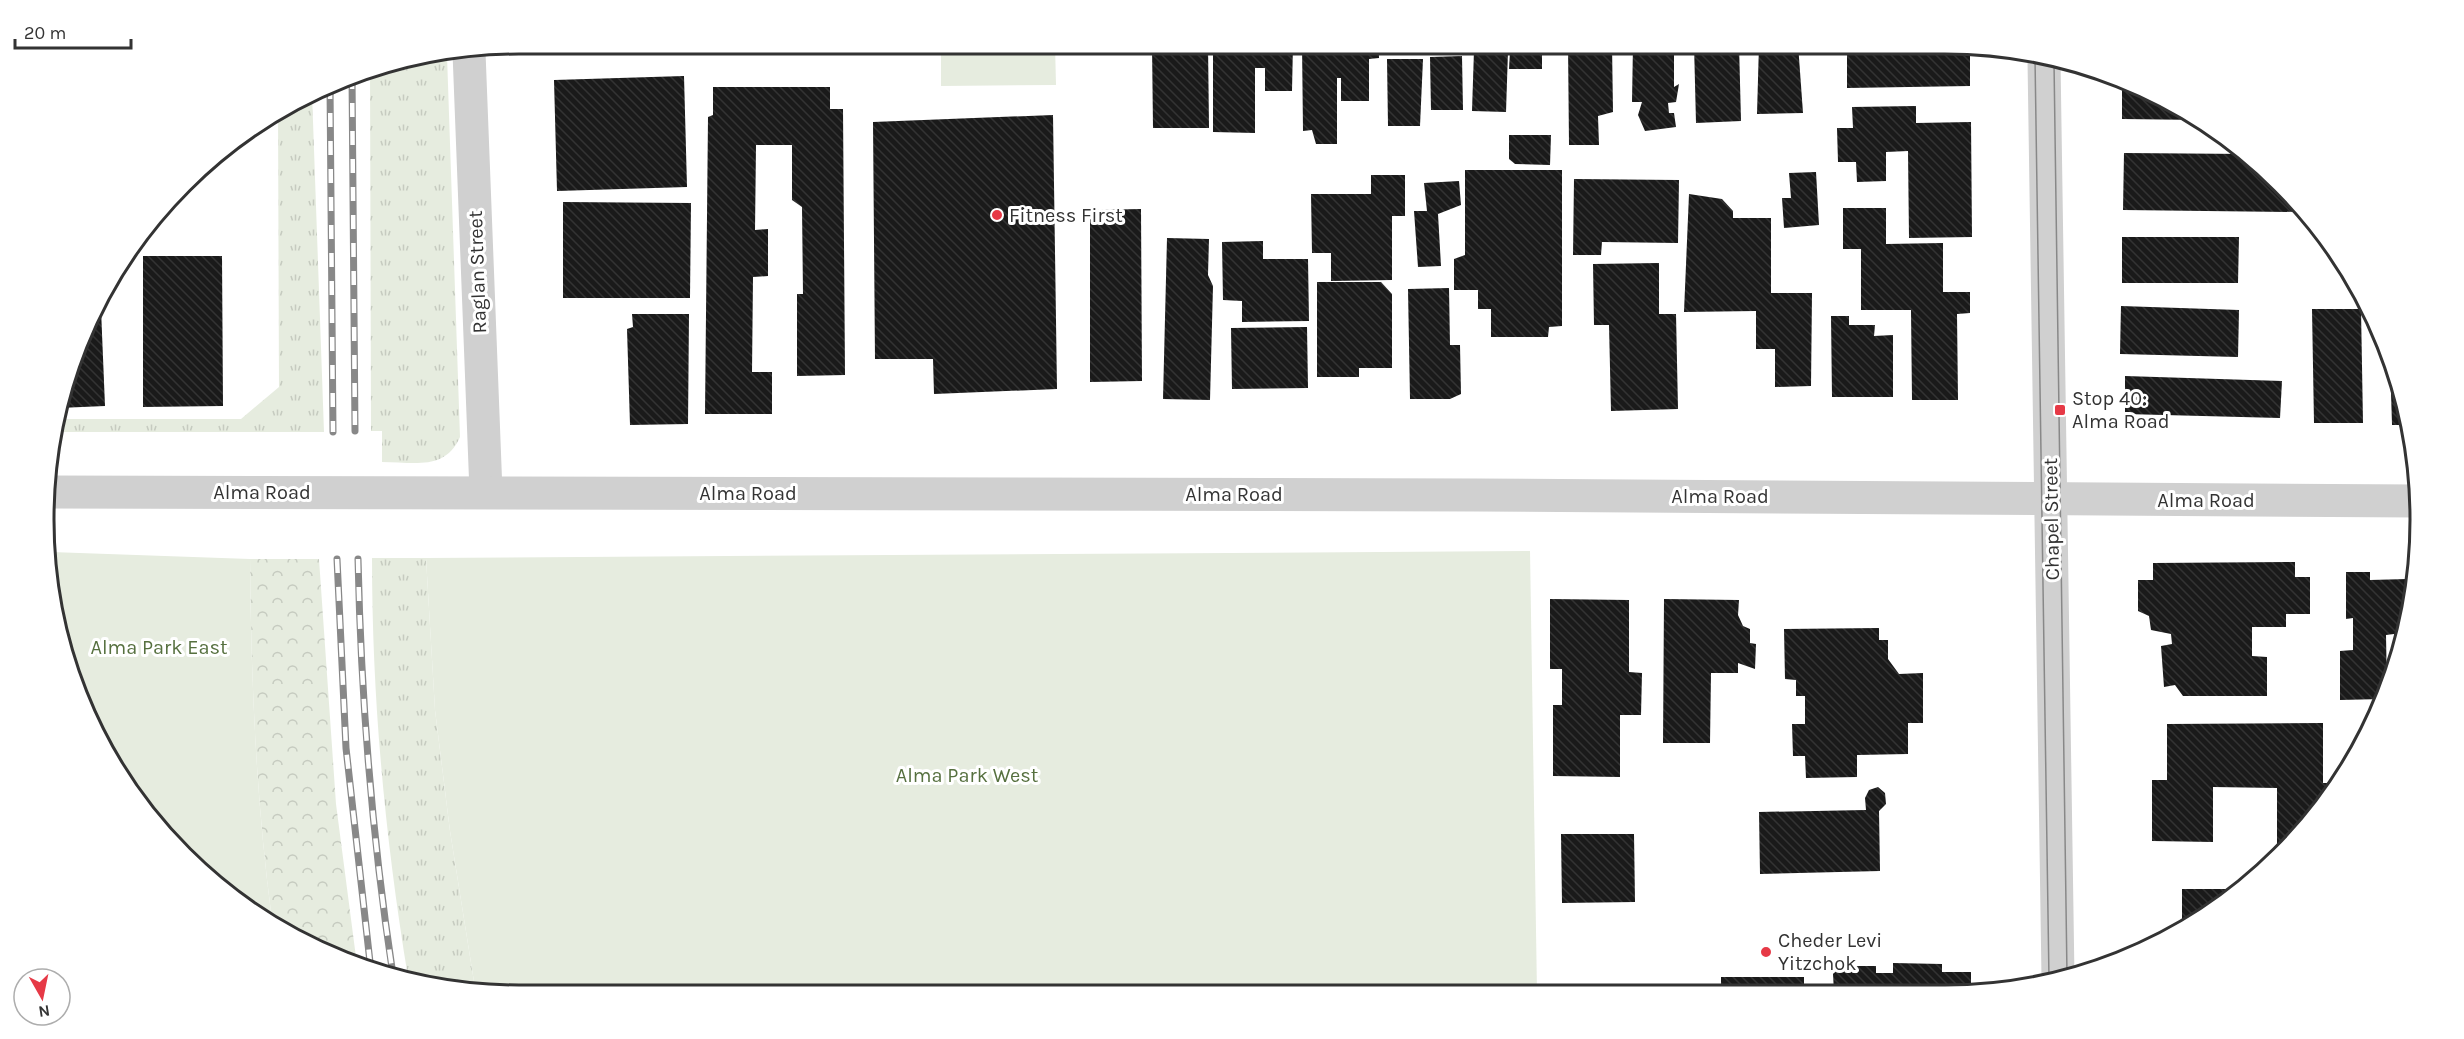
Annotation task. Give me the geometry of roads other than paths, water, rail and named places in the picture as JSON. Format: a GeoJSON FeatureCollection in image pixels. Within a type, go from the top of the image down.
{"type":"FeatureCollection","features":[{"type":"Feature","properties":{"kind":"street","name":"Raglan Street"},"geometry":{"type":"LineString","coordinates":[[469,57],[486,492]]}},
{"type":"Feature","properties":{"kind":"street","name":"Chapel Street"},"geometry":{"type":"LineString","coordinates":[[2044,65],[2058,971]]}},
{"type":"Feature","properties":{"kind":"street","name":"Alma Road"},"geometry":{"type":"LineString","coordinates":[[55,492],[2409,501]]}},
{"type":"Feature","properties":{"kind":"tram line"},"geometry":{"type":"LineString","coordinates":[[2035,63],[2049,973]]}},
{"type":"Feature","properties":{"kind":"tram line"},"geometry":{"type":"LineString","coordinates":[[2054,67],[2067,968]]}},
{"type":"Feature","properties":{"kind":"railway"},"geometry":{"type":"LineString","coordinates":[[352,85],[355,431]]}},
{"type":"Feature","properties":{"kind":"railway"},"geometry":{"type":"LineString","coordinates":[[330,94],[333,432]]}},
{"type":"Feature","properties":{"kind":"railway"},"geometry":{"type":"LineString","coordinates":[[337,559],[346,748],[370,960]]}},
{"type":"Feature","properties":{"kind":"railway"},"geometry":{"type":"LineString","coordinates":[[358,559],[369,767],[379,871],[392,967]]}},
{"type":"Feature","properties":{"kind":"place","name":"Fitness First"},"geometry":{"type":"Point","coordinates":[997,215]}},
{"type":"Feature","properties":{"kind":"place","name":"Stop 40: Alma Road"},"geometry":{"type":"Point","coordinates":[2060,410]}},
{"type":"Feature","properties":{"kind":"place","name":"Cheder Levi Yitzchok"},"geometry":{"type":"Point","coordinates":[1766,952]}},
{"type":"Feature","properties":{"kind":"park label","name":"Alma Park East"},"geometry":{"type":"Point","coordinates":[159,647]}},
{"type":"Feature","properties":{"kind":"park label","name":"Alma Park West"},"geometry":{"type":"Point","coordinates":[967,775]}}]}
